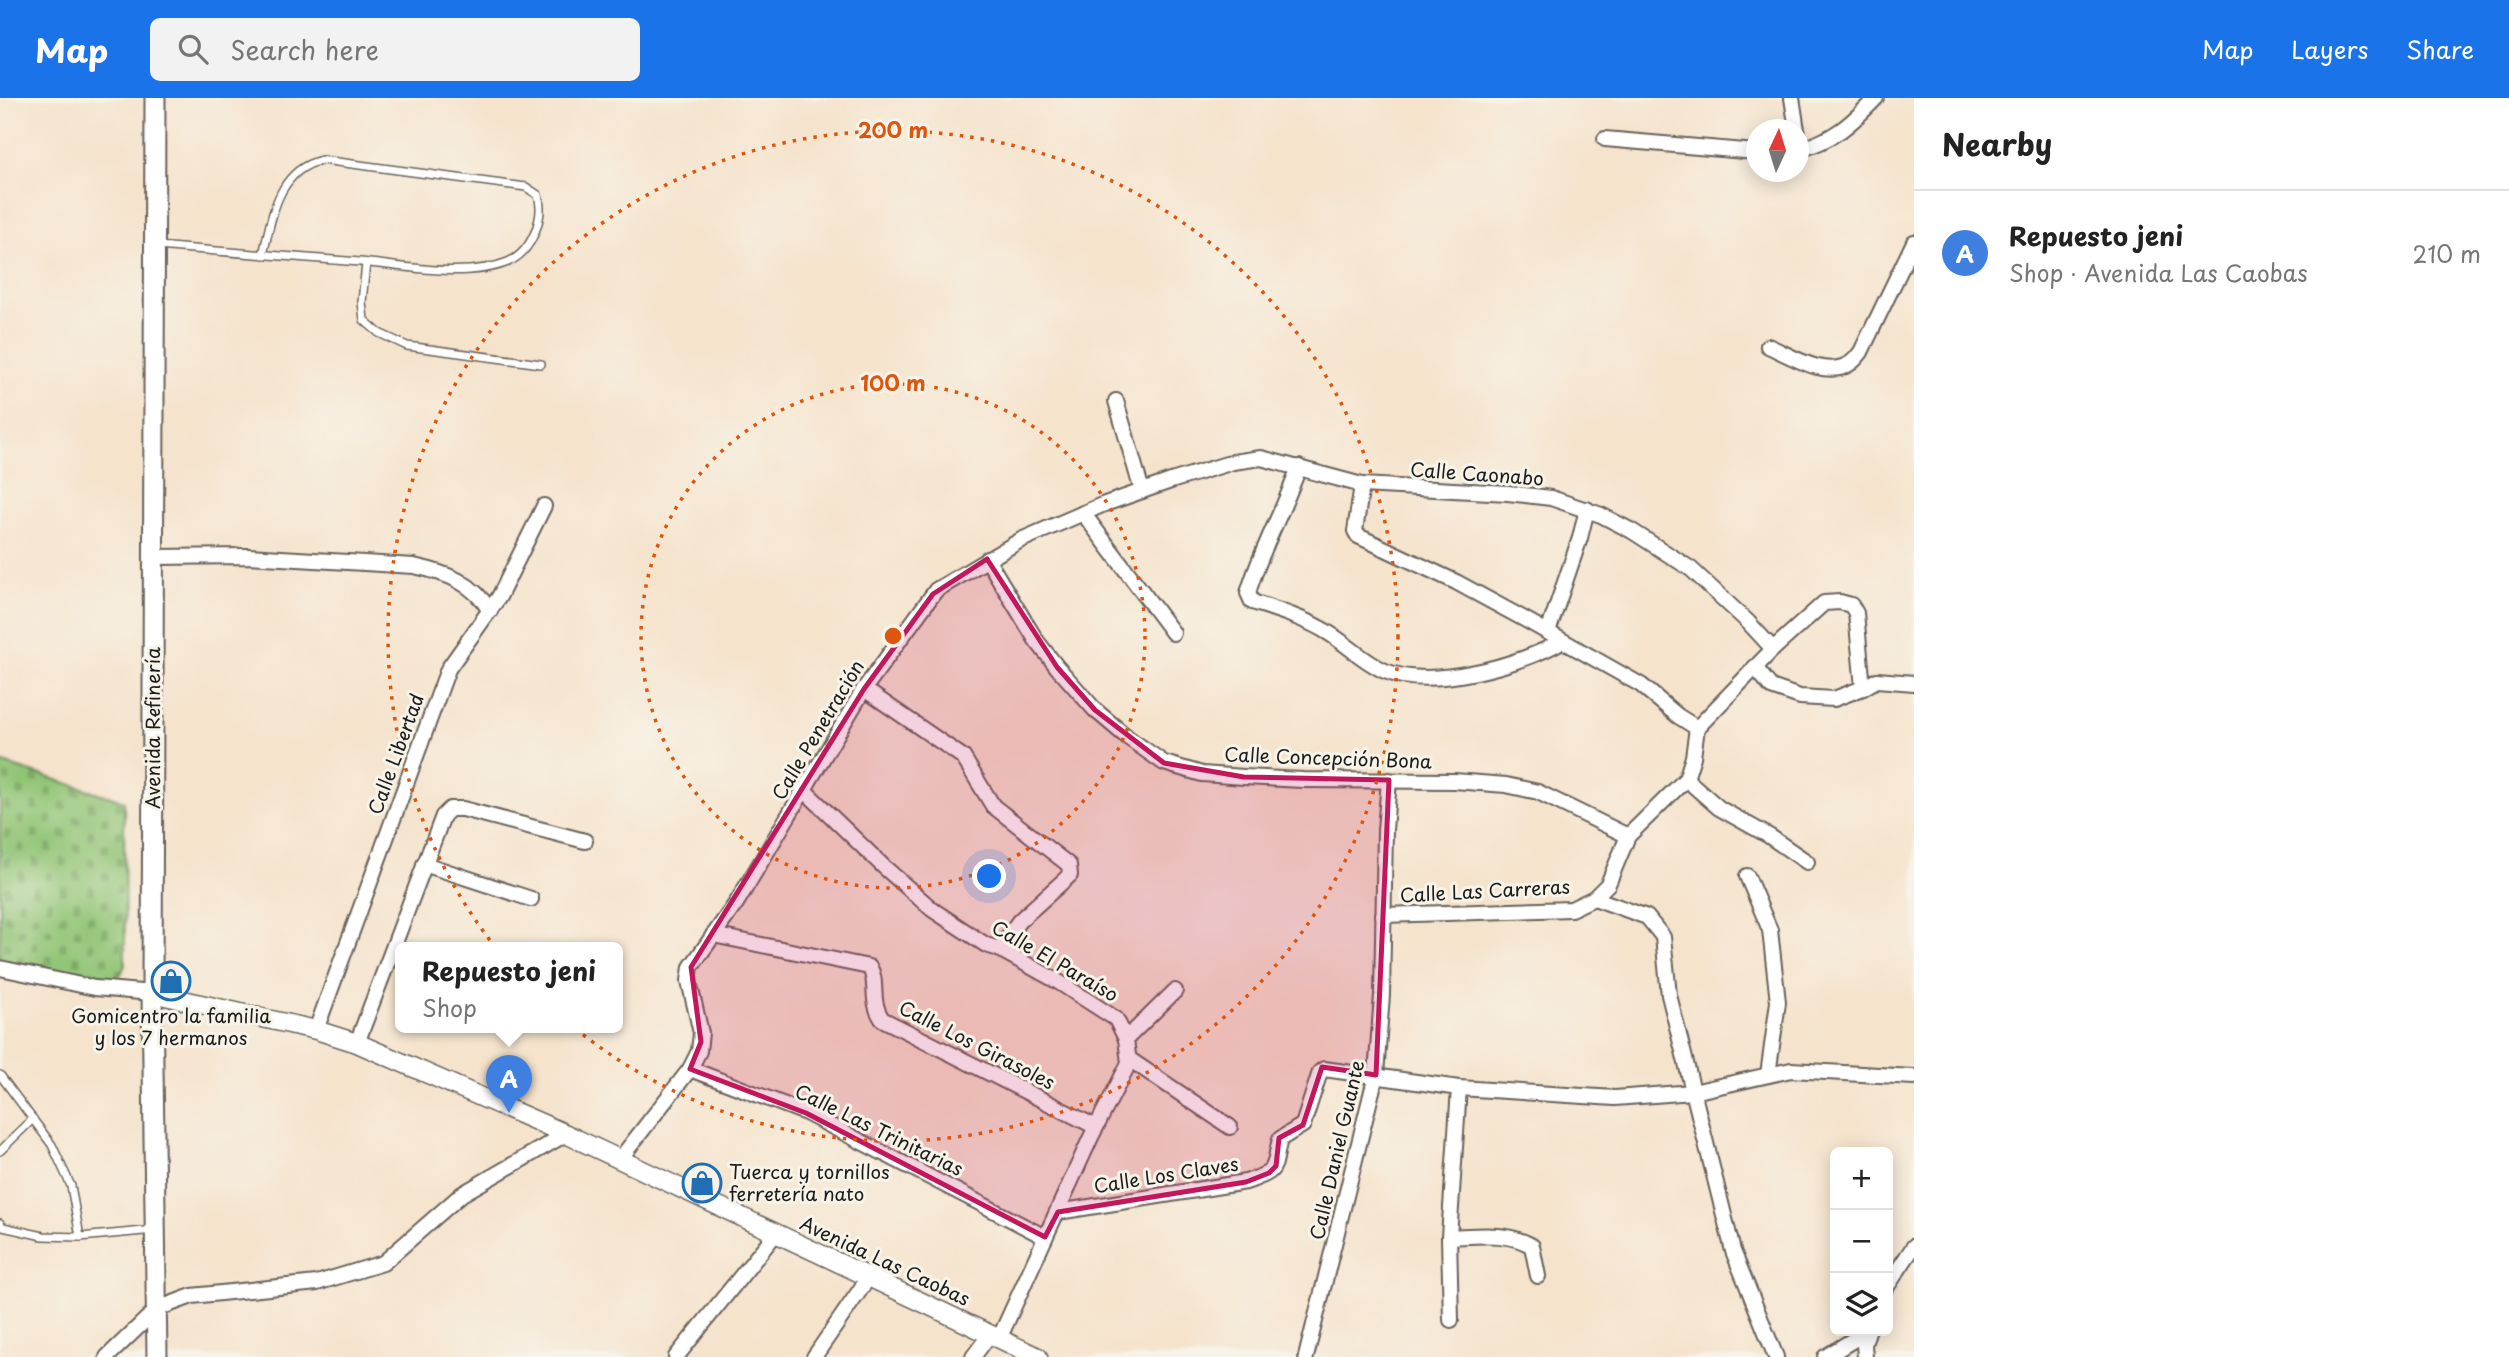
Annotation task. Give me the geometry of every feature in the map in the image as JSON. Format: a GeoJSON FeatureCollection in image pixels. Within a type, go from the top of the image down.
{"type":"FeatureCollection","features":[{"type":"Feature","properties":{"kind":"main road","name":"Avenida Refinería"},"geometry":{"type":"LineString","coordinates":[[155,98],[152,993],[157,1357]]}},
{"type":"Feature","properties":{"kind":"street"},"geometry":{"type":"LineString","coordinates":[[1792,98],[1795,119]]}},
{"type":"Feature","properties":{"kind":"street"},"geometry":{"type":"LineString","coordinates":[[1809,144],[1831,139],[1852,124],[1876,98]]}},
{"type":"Feature","properties":{"kind":"street"},"geometry":{"type":"LineString","coordinates":[[1605,139],[1746,151]]}},
{"type":"Feature","properties":{"kind":"street"},"geometry":{"type":"LineString","coordinates":[[1768,346],[1815,366],[1833,369],[1849,364],[1861,352],[1914,242]]}},
{"type":"Feature","properties":{"kind":"street"},"geometry":{"type":"LineString","coordinates":[[1116,401],[1142,491]]}},
{"type":"Feature","properties":{"kind":"street","name":"Calle Penetración"},"geometry":{"type":"LineString","coordinates":[[620,1159],[690,1069],[701,1042],[689,974],[697,955],[737,902],[864,689],[933,594],[941,586],[1021,540],[1142,491],[1196,473],[1252,459],[1261,458],[1299,467]]}},
{"type":"Feature","properties":{"kind":"street"},"geometry":{"type":"LineString","coordinates":[[1299,467],[1289,496],[1256,566],[1248,593],[1252,601],[1310,623],[1328,632],[1373,665],[1402,676],[1432,677],[1466,673],[1516,661],[1562,641]]}},
{"type":"Feature","properties":{"kind":"street","name":"Calle Caonabo"},"geometry":{"type":"LineString","coordinates":[[1299,467],[1362,485],[1508,493],[1551,498],[1587,509],[1632,531],[1691,569],[1773,649]]}},
{"type":"Feature","properties":{"kind":"street"},"geometry":{"type":"LineString","coordinates":[[1362,485],[1355,531],[1358,536],[1456,582],[1548,632],[1641,685],[1697,728]]}},
{"type":"Feature","properties":{"kind":"street","name":"Calle Libertad"},"geometry":{"type":"LineString","coordinates":[[316,1030],[447,668],[499,597],[544,506]]}},
{"type":"Feature","properties":{"kind":"street"},"geometry":{"type":"LineString","coordinates":[[1548,632],[1587,509]]}},
{"type":"Feature","properties":{"kind":"street"},"geometry":{"type":"LineString","coordinates":[[1083,513],[1173,633]]}},
{"type":"Feature","properties":{"kind":"street"},"geometry":{"type":"LineString","coordinates":[[153,557],[248,556],[414,566],[432,570],[470,587],[481,595],[489,611]]}},
{"type":"Feature","properties":{"kind":"street","name":"Calle Concepción Bona"},"geometry":{"type":"LineString","coordinates":[[987,559],[1035,640],[1057,667],[1095,710],[1164,763],[1202,774],[1244,777],[1493,784],[1538,792],[1628,836]]}},
{"type":"Feature","properties":{"kind":"street"},"geometry":{"type":"LineString","coordinates":[[1807,862],[1769,836],[1719,808],[1686,779],[1693,757],[1697,728],[1773,649],[1824,603],[1840,601],[1851,605],[1856,613],[1863,688]]}},
{"type":"Feature","properties":{"kind":"street"},"geometry":{"type":"LineString","coordinates":[[1755,667],[1771,687],[1800,697],[1834,699],[1877,680],[1914,683]]}},
{"type":"Feature","properties":{"kind":"street"},"geometry":{"type":"LineString","coordinates":[[864,689],[963,757],[993,806],[1069,866],[1070,875],[1019,921],[999,949]]}},
{"type":"Feature","properties":{"kind":"street","name":"Calle Las Carreras"},"geometry":{"type":"LineString","coordinates":[[1383,915],[1571,909],[1594,898],[1608,884],[1628,836],[1686,779]]}},
{"type":"Feature","properties":{"kind":"street","name":"Calle Daniel Guante"},"geometry":{"type":"LineString","coordinates":[[1306,1357],[1376,1075],[1382,995],[1389,780]]}},
{"type":"Feature","properties":{"kind":"street","name":"Calle El Paraíso"},"geometry":{"type":"LineString","coordinates":[[804,790],[933,910],[986,944],[1057,981],[1116,1019],[1126,1039],[1129,1059]]}},
{"type":"Feature","properties":{"kind":"street"},"geometry":{"type":"LineString","coordinates":[[357,1043],[443,816],[450,809],[463,809],[585,841]]}},
{"type":"Feature","properties":{"kind":"street"},"geometry":{"type":"LineString","coordinates":[[424,864],[531,899]]}},
{"type":"Feature","properties":{"kind":"street"},"geometry":{"type":"LineString","coordinates":[[1747,876],[1770,930],[1778,1002],[1768,1075]]}},
{"type":"Feature","properties":{"kind":"street"},"geometry":{"type":"LineString","coordinates":[[1594,898],[1647,917],[1663,937],[1669,995],[1732,1251],[1776,1357]]}},
{"type":"Feature","properties":{"kind":"street","name":"Calle Los Girasoles"},"geometry":{"type":"LineString","coordinates":[[713,935],[869,967],[873,972],[875,1006],[882,1019],[1096,1127]]}},
{"type":"Feature","properties":{"kind":"street","name":"Avenida Las Caobas"},"geometry":{"type":"LineString","coordinates":[[0,968],[95,988],[152,993],[316,1030],[357,1043],[566,1134],[1038,1357]]}},
{"type":"Feature","properties":{"kind":"street"},"geometry":{"type":"LineString","coordinates":[[1126,1039],[1175,991]]}},
{"type":"Feature","properties":{"kind":"street"},"geometry":{"type":"LineString","coordinates":[[973,1357],[995,1336],[1058,1212],[1129,1059],[1230,1127]]}},
{"type":"Feature","properties":{"kind":"street","name":"Calle Los Claves"},"geometry":{"type":"LineString","coordinates":[[1058,1212],[1258,1178],[1276,1166],[1280,1139],[1303,1125],[1320,1072],[1330,1068],[1376,1075]]}},
{"type":"Feature","properties":{"kind":"street","name":"Calle Las Trinitarias"},"geometry":{"type":"LineString","coordinates":[[690,1069],[806,1113],[1045,1237]]}},
{"type":"Feature","properties":{"kind":"street"},"geometry":{"type":"LineString","coordinates":[[1376,1075],[1460,1088],[1615,1098],[1693,1092],[1791,1070],[1914,1077]]}},
{"type":"Feature","properties":{"kind":"street"},"geometry":{"type":"LineString","coordinates":[[1451,1320],[1449,1237],[1460,1088]]}},
{"type":"Feature","properties":{"kind":"street"},"geometry":{"type":"LineString","coordinates":[[107,1357],[156,1309],[192,1296],[317,1283],[383,1263],[462,1194],[566,1134]]}},
{"type":"Feature","properties":{"kind":"street"},"geometry":{"type":"LineString","coordinates":[[676,1357],[776,1233]]}},
{"type":"Feature","properties":{"kind":"street"},"geometry":{"type":"LineString","coordinates":[[1449,1237],[1485,1235],[1520,1238],[1532,1246],[1538,1276]]}},
{"type":"Feature","properties":{"kind":"street"},"geometry":{"type":"LineString","coordinates":[[1893,1278],[1914,1246]]}},
{"type":"Feature","properties":{"kind":"street"},"geometry":{"type":"LineString","coordinates":[[814,1357],[869,1277]]}},
{"type":"Feature","properties":{"kind":"street"},"geometry":{"type":"LineString","coordinates":[[1825,1357],[1860,1336]]}},
{"type":"Feature","properties":{"kind":"street"},"geometry":{"type":"LineString","coordinates":[[1865,1357],[1867,1336]]}},
{"type":"Feature","properties":{"kind":"lane"},"geometry":{"type":"LineString","coordinates":[[155,246],[263,255],[458,270],[509,261],[521,252],[536,231],[542,208],[538,195],[526,187],[322,159],[309,163],[293,174],[276,200],[263,255]]}},
{"type":"Feature","properties":{"kind":"lane"},"geometry":{"type":"LineString","coordinates":[[366,263],[362,302],[365,320],[379,333],[407,346],[541,364]]}},
{"type":"Feature","properties":{"kind":"lane"},"geometry":{"type":"LineString","coordinates":[[0,1075],[52,1145],[71,1186],[80,1237]]}},
{"type":"Feature","properties":{"kind":"lane"},"geometry":{"type":"LineString","coordinates":[[0,1151],[33,1119]]}},
{"type":"Feature","properties":{"kind":"lane"},"geometry":{"type":"LineString","coordinates":[[0,1223],[4,1227],[43,1236],[80,1237],[155,1230]]}},
{"type":"Feature","properties":{"kind":"highlighted area"},"geometry":{"type":"Polygon","coordinates":[[[987,559],[1057,667],[1095,710],[1164,763],[1244,777],[1389,780],[1376,1075],[1322,1067],[1303,1125],[1279,1138],[1276,1166],[1269,1173],[1246,1182],[1058,1212],[1045,1237],[806,1113],[690,1069],[701,1042],[691,967],[864,689],[933,594],[987,559]]]}},
{"type":"Feature","properties":{"kind":"green space"},"geometry":{"type":"Polygon","coordinates":[[[0,762],[124,801],[125,965],[121,974],[108,984],[0,968],[0,762]]]}},
{"type":"Feature","properties":{"kind":"place","name":"Gomicentro la familia y los 7 hermanos"},"geometry":{"type":"Point","coordinates":[171,981]}},
{"type":"Feature","properties":{"kind":"place","name":"Repuesto jeni"},"geometry":{"type":"Point","coordinates":[509,1113]}},
{"type":"Feature","properties":{"kind":"place","name":"Tuerca y tornillos ferretería nato"},"geometry":{"type":"Point","coordinates":[702,1183]}}]}
